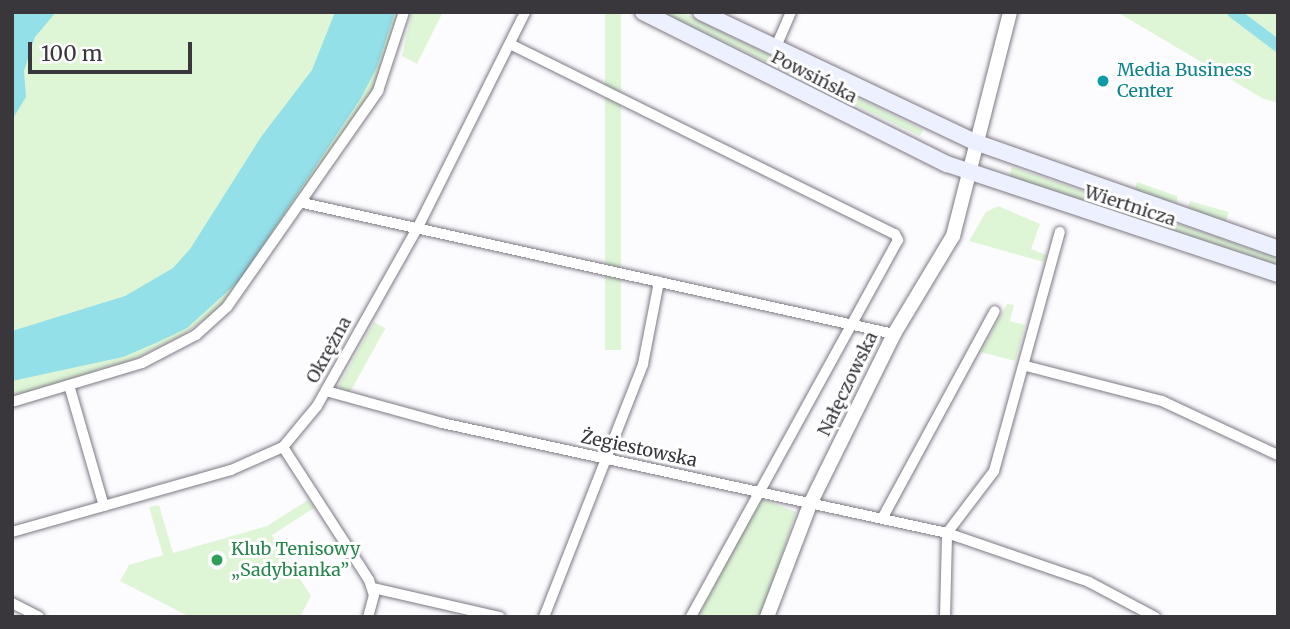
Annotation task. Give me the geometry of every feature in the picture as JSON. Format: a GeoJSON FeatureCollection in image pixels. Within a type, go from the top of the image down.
{"type":"FeatureCollection","features":[{"type":"Feature","properties":{"kind":"main road","name":"Powsińska"},"geometry":{"type":"LineString","coordinates":[[643,12],[970,173]]}},
{"type":"Feature","properties":{"kind":"main road","name":"Powsińska"},"geometry":{"type":"LineString","coordinates":[[701,12],[975,142]]}},
{"type":"Feature","properties":{"kind":"main road","name":"Wiertnicza"},"geometry":{"type":"LineString","coordinates":[[975,142],[1278,248]]}},
{"type":"Feature","properties":{"kind":"main road","name":"Wiertnicza"},"geometry":{"type":"LineString","coordinates":[[970,173],[1278,274]]}},
{"type":"Feature","properties":{"kind":"street"},"geometry":{"type":"LineString","coordinates":[[12,402],[142,363],[177,347],[211,324],[254,273],[377,91],[404,12]]}},
{"type":"Feature","properties":{"kind":"street","name":"Okrężna"},"geometry":{"type":"LineString","coordinates":[[12,532],[231,470],[283,447],[326,391],[418,228],[500,59],[512,45],[524,12]]}},
{"type":"Feature","properties":{"kind":"street"},"geometry":{"type":"LineString","coordinates":[[775,49],[791,12]]}},
{"type":"Feature","properties":{"kind":"street","name":"Nałęczowska"},"geometry":{"type":"LineString","coordinates":[[767,617],[811,502],[894,334],[948,247],[970,173],[975,142],[1010,12]]}},
{"type":"Feature","properties":{"kind":"street","name":"Nałęczowska"},"geometry":{"type":"LineString","coordinates":[[512,45],[895,234],[897,245],[691,617]]}},
{"type":"Feature","properties":{"kind":"street"},"geometry":{"type":"LineString","coordinates":[[303,203],[659,282],[853,321],[894,334]]}},
{"type":"Feature","properties":{"kind":"street"},"geometry":{"type":"LineString","coordinates":[[945,617],[947,533],[995,471],[1026,366],[1060,232]]}},
{"type":"Feature","properties":{"kind":"street"},"geometry":{"type":"LineString","coordinates":[[544,617],[643,364],[659,282]]}},
{"type":"Feature","properties":{"kind":"street"},"geometry":{"type":"LineString","coordinates":[[883,517],[995,311]]}},
{"type":"Feature","properties":{"kind":"street"},"geometry":{"type":"LineString","coordinates":[[1026,366],[1162,401],[1278,455]]}},
{"type":"Feature","properties":{"kind":"street"},"geometry":{"type":"LineString","coordinates":[[69,386],[104,506]]}},
{"type":"Feature","properties":{"kind":"street","name":"Żegiestowska"},"geometry":{"type":"LineString","coordinates":[[326,391],[606,460],[883,517],[947,533],[1089,582],[1155,617]]}},
{"type":"Feature","properties":{"kind":"street"},"geometry":{"type":"LineString","coordinates":[[283,447],[373,588],[368,617]]}},
{"type":"Feature","properties":{"kind":"street"},"geometry":{"type":"LineString","coordinates":[[373,588],[500,617]]}},
{"type":"Feature","properties":{"kind":"street"},"geometry":{"type":"LineString","coordinates":[[12,603],[39,617]]}},
{"type":"Feature","properties":{"kind":"green space"},"geometry":{"type":"Polygon","coordinates":[[[12,12],[400,12],[373,91],[219,309],[183,335],[125,364],[12,397],[12,12]]]}},
{"type":"Feature","properties":{"kind":"green space"},"geometry":{"type":"Polygon","coordinates":[[[412,12],[443,12],[417,64],[402,56],[412,12]]]}},
{"type":"Feature","properties":{"kind":"green space"},"geometry":{"type":"Polygon","coordinates":[[[605,12],[621,12],[621,350],[605,350],[605,12]]]}},
{"type":"Feature","properties":{"kind":"green space"},"geometry":{"type":"Polygon","coordinates":[[[662,12],[682,12],[923,130],[920,136],[662,12]]]}},
{"type":"Feature","properties":{"kind":"green space"},"geometry":{"type":"Polygon","coordinates":[[[1117,12],[1278,12],[1278,103],[1262,98],[1117,12]]]}},
{"type":"Feature","properties":{"kind":"green space"},"geometry":{"type":"Polygon","coordinates":[[[1012,167],[1278,258],[1278,265],[1009,177],[1012,167]]]}},
{"type":"Feature","properties":{"kind":"green space"},"geometry":{"type":"Polygon","coordinates":[[[1137,182],[1177,196],[1177,203],[1134,192],[1137,182]]]}},
{"type":"Feature","properties":{"kind":"green space"},"geometry":{"type":"Polygon","coordinates":[[[1190,201],[1228,212],[1226,221],[1188,210],[1190,201]]]}},
{"type":"Feature","properties":{"kind":"green space"},"geometry":{"type":"Polygon","coordinates":[[[998,206],[1040,224],[1031,249],[1046,255],[1044,262],[969,241],[986,212],[998,206]]]}},
{"type":"Feature","properties":{"kind":"green space"},"geometry":{"type":"Polygon","coordinates":[[[1007,304],[1014,305],[1010,321],[1025,325],[1015,361],[981,352],[1007,304]]]}},
{"type":"Feature","properties":{"kind":"green space"},"geometry":{"type":"Polygon","coordinates":[[[374,322],[385,328],[349,393],[338,387],[374,322]]]}},
{"type":"Feature","properties":{"kind":"green space","name":"Klub Tenisowy „Sadybianka”"},"geometry":{"type":"Polygon","coordinates":[[[308,500],[314,508],[272,535],[311,596],[300,617],[190,617],[120,581],[129,565],[163,555],[149,507],[159,505],[173,553],[267,526],[308,500]]]}},
{"type":"Feature","properties":{"kind":"green space"},"geometry":{"type":"Polygon","coordinates":[[[765,500],[796,512],[761,617],[698,617],[759,502],[765,500]]]}},
{"type":"Feature","properties":{"kind":"water"},"geometry":{"type":"Polygon","coordinates":[[[12,12],[56,12],[35,37],[24,71],[26,97],[12,120],[12,12]]]}},
{"type":"Feature","properties":{"kind":"water"},"geometry":{"type":"Polygon","coordinates":[[[335,12],[395,12],[377,67],[361,98],[240,280],[187,328],[158,342],[123,357],[12,381],[12,331],[125,296],[173,268],[190,249],[261,137],[312,70],[335,12]]]}},
{"type":"Feature","properties":{"kind":"waterway"},"geometry":{"type":"LineString","coordinates":[[1233,12],[1278,46]]}},
{"type":"Feature","properties":{"kind":"place","name":"Media Business Center"},"geometry":{"type":"Point","coordinates":[1103,81]}},
{"type":"Feature","properties":{"kind":"place","name":"Klub Tenisowy „Sadybianka”"},"geometry":{"type":"Point","coordinates":[217,560]}}]}
